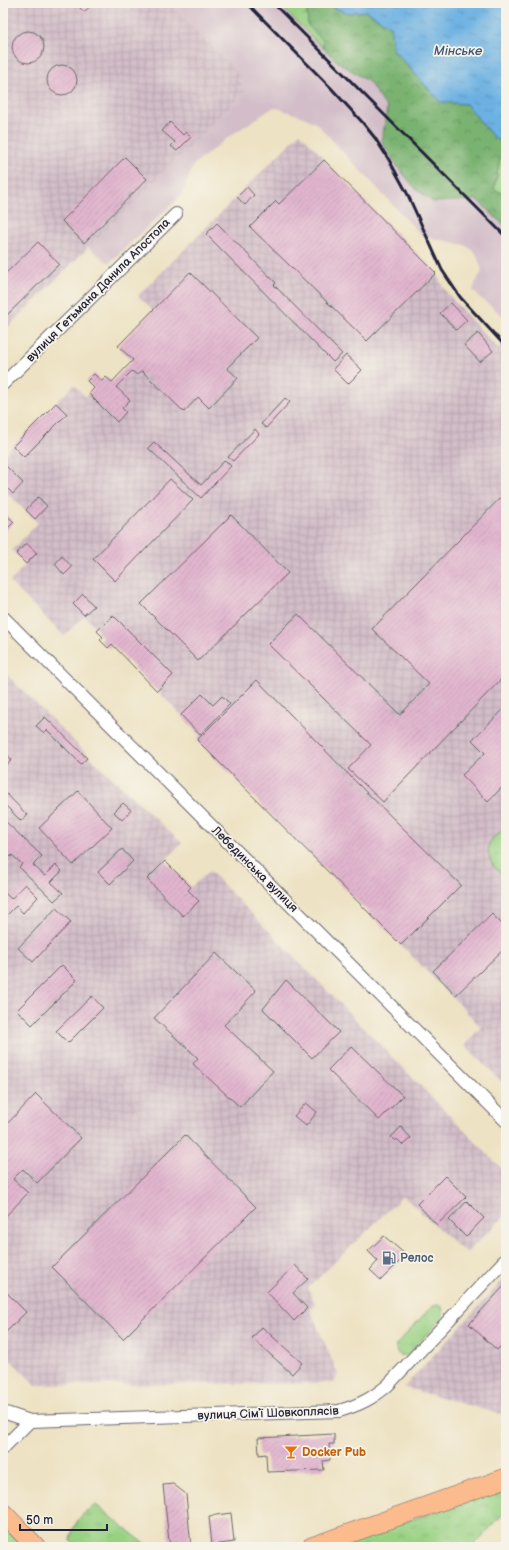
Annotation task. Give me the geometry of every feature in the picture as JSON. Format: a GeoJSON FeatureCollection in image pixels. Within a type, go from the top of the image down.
{"type":"FeatureCollection","features":[{"type":"Feature","properties":{"kind":"main road"},"geometry":{"type":"LineString","coordinates":[[311,1547],[506,1478]]}},
{"type":"Feature","properties":{"kind":"main road"},"geometry":{"type":"LineString","coordinates":[[3,1513],[36,1547]]}},
{"type":"Feature","properties":{"kind":"main road"},"geometry":{"type":"LineString","coordinates":[[21,1532],[48,1547]]}},
{"type":"Feature","properties":{"kind":"street","name":"вулиця Гетьмана Данила Апостола"},"geometry":{"type":"LineString","coordinates":[[3,384],[176,214]]}},
{"type":"Feature","properties":{"kind":"street","name":"Лебединська вулиця"},"geometry":{"type":"LineString","coordinates":[[3,617],[506,1121]]}},
{"type":"Feature","properties":{"kind":"street","name":"вулиця Сімʼї Шовкоплясів"},"geometry":{"type":"LineString","coordinates":[[30,1421],[339,1411],[360,1405],[388,1385],[506,1259]]}},
{"type":"Feature","properties":{"kind":"street"},"geometry":{"type":"LineString","coordinates":[[3,1412],[30,1421],[3,1448]]}},
{"type":"Feature","properties":{"kind":"shaded area"},"geometry":{"type":"Polygon","coordinates":[[[3,3],[169,3],[237,71],[245,92],[3,332],[3,3]]]}},
{"type":"Feature","properties":{"kind":"shaded area"},"geometry":{"type":"Polygon","coordinates":[[[169,3],[278,3],[337,61],[369,82],[387,108],[382,142],[433,202],[477,200],[506,228],[506,318],[479,297],[473,290],[482,271],[476,253],[465,245],[422,236],[317,124],[306,118],[274,107],[230,136],[194,164],[182,195],[109,263],[88,247],[245,92],[237,71],[169,3]]]}},
{"type":"Feature","properties":{"kind":"shaded area"},"geometry":{"type":"Polygon","coordinates":[[[300,133],[325,159],[324,161],[436,273],[443,287],[454,301],[498,349],[506,344],[506,1086],[465,1045],[481,1027],[197,740],[200,734],[112,644],[108,648],[100,640],[103,637],[97,631],[98,629],[84,616],[64,636],[10,582],[26,564],[12,550],[38,523],[3,489],[3,456],[74,385],[86,397],[94,388],[87,381],[94,374],[102,381],[106,377],[112,382],[132,361],[118,346],[153,310],[138,296],[300,133]]]}},
{"type":"Feature","properties":{"kind":"shaded area"},"geometry":{"type":"Polygon","coordinates":[[[3,671],[93,760],[182,843],[165,861],[191,887],[210,871],[506,1173],[506,1215],[467,1252],[460,1248],[403,1196],[308,1288],[315,1304],[310,1309],[338,1374],[334,1383],[36,1385],[3,1353],[3,671]]]}},
{"type":"Feature","properties":{"kind":"shaded area"},"geometry":{"type":"Polygon","coordinates":[[[506,1277],[506,1411],[499,1414],[404,1387],[506,1277]]]}},
{"type":"Feature","properties":{"kind":"green space"},"geometry":{"type":"Polygon","coordinates":[[[278,3],[301,3],[307,10],[308,26],[323,41],[323,48],[278,3]]]}},
{"type":"Feature","properties":{"kind":"green space"},"geometry":{"type":"Polygon","coordinates":[[[301,3],[332,3],[334,8],[348,13],[366,11],[390,26],[393,50],[440,102],[466,104],[493,137],[506,143],[506,150],[501,154],[494,189],[506,195],[506,227],[477,200],[433,202],[416,189],[397,166],[382,142],[387,108],[369,82],[337,61],[323,48],[323,41],[308,26],[307,10],[301,3]]]}},
{"type":"Feature","properties":{"kind":"green space"},"geometry":{"type":"Polygon","coordinates":[[[506,150],[506,195],[494,189],[501,154],[506,150]]]}},
{"type":"Feature","properties":{"kind":"green space"},"geometry":{"type":"Polygon","coordinates":[[[506,830],[506,875],[493,865],[488,852],[492,838],[498,833],[506,830]]]}},
{"type":"Feature","properties":{"kind":"green space"},"geometry":{"type":"Polygon","coordinates":[[[437,1305],[442,1307],[443,1317],[408,1355],[403,1356],[397,1353],[396,1345],[431,1307],[437,1305]]]}},
{"type":"Feature","properties":{"kind":"green space"},"geometry":{"type":"Polygon","coordinates":[[[506,1487],[506,1511],[472,1547],[333,1547],[506,1487]]]}},
{"type":"Feature","properties":{"kind":"green space"},"geometry":{"type":"Polygon","coordinates":[[[96,1505],[149,1547],[82,1547],[70,1541],[73,1529],[78,1520],[96,1505]]]}},
{"type":"Feature","properties":{"kind":"green space"},"geometry":{"type":"Polygon","coordinates":[[[3,1524],[26,1547],[3,1547],[3,1524]]]}},
{"type":"Feature","properties":{"kind":"water","name":"Мінське"},"geometry":{"type":"Polygon","coordinates":[[[332,3],[506,3],[506,143],[493,137],[466,104],[440,102],[393,49],[390,26],[366,11],[348,13],[334,8],[332,3]]]}},
{"type":"Feature","properties":{"kind":"building"},"geometry":{"type":"Polygon","coordinates":[[[75,3],[94,3],[84,12],[75,3]]]}},
{"type":"Feature","properties":{"kind":"building"},"geometry":{"type":"Polygon","coordinates":[[[25,31],[31,31],[41,38],[44,47],[43,53],[37,60],[31,63],[25,63],[15,56],[12,50],[12,44],[19,34],[25,31]]]}},
{"type":"Feature","properties":{"kind":"building"},"geometry":{"type":"Polygon","coordinates":[[[62,65],[73,69],[77,80],[73,91],[62,95],[51,91],[47,80],[51,69],[62,65]]]}},
{"type":"Feature","properties":{"kind":"building"},"geometry":{"type":"Polygon","coordinates":[[[170,122],[183,135],[186,132],[191,137],[177,151],[171,146],[175,142],[162,131],[170,122]]]}},
{"type":"Feature","properties":{"kind":"building"},"geometry":{"type":"Polygon","coordinates":[[[125,157],[147,179],[84,243],[62,221],[125,157]]]}},
{"type":"Feature","properties":{"kind":"building"},"geometry":{"type":"Polygon","coordinates":[[[324,160],[436,273],[367,341],[250,227],[276,201],[279,204],[324,160]]]}},
{"type":"Feature","properties":{"kind":"building"},"geometry":{"type":"Polygon","coordinates":[[[247,187],[254,195],[245,205],[237,197],[247,187]]]}},
{"type":"Feature","properties":{"kind":"building"},"geometry":{"type":"Polygon","coordinates":[[[217,223],[276,283],[274,285],[342,354],[333,362],[206,234],[217,223]]]}},
{"type":"Feature","properties":{"kind":"building"},"geometry":{"type":"Polygon","coordinates":[[[38,242],[59,264],[7,315],[3,311],[3,276],[38,242]]]}},
{"type":"Feature","properties":{"kind":"building"},"geometry":{"type":"Polygon","coordinates":[[[190,272],[257,338],[227,368],[238,378],[209,408],[198,397],[184,412],[142,371],[137,375],[132,371],[116,387],[130,400],[122,408],[126,412],[117,422],[89,394],[94,388],[87,381],[94,374],[102,381],[106,377],[112,382],[133,360],[118,346],[190,272]]]}},
{"type":"Feature","properties":{"kind":"building"},"geometry":{"type":"Polygon","coordinates":[[[451,303],[467,320],[456,330],[440,313],[451,303]]]}},
{"type":"Feature","properties":{"kind":"building"},"geometry":{"type":"Polygon","coordinates":[[[478,333],[493,351],[480,362],[464,345],[478,333]]]}},
{"type":"Feature","properties":{"kind":"building"},"geometry":{"type":"Polygon","coordinates":[[[346,355],[362,370],[348,384],[333,369],[346,355]]]}},
{"type":"Feature","properties":{"kind":"building"},"geometry":{"type":"Polygon","coordinates":[[[285,398],[290,402],[266,428],[261,424],[285,398]]]}},
{"type":"Feature","properties":{"kind":"building"},"geometry":{"type":"Polygon","coordinates":[[[56,403],[67,414],[24,457],[13,446],[56,403]]]}},
{"type":"Feature","properties":{"kind":"building"},"geometry":{"type":"Polygon","coordinates":[[[255,429],[259,434],[233,461],[228,457],[255,429]]]}},
{"type":"Feature","properties":{"kind":"building"},"geometry":{"type":"Polygon","coordinates":[[[154,442],[201,485],[225,460],[231,466],[201,498],[148,448],[154,442]]]}},
{"type":"Feature","properties":{"kind":"building"},"geometry":{"type":"Polygon","coordinates":[[[3,463],[23,483],[13,494],[3,484],[3,463]]]}},
{"type":"Feature","properties":{"kind":"building"},"geometry":{"type":"Polygon","coordinates":[[[170,479],[193,500],[115,581],[93,559],[170,479]]]}},
{"type":"Feature","properties":{"kind":"building"},"geometry":{"type":"Polygon","coordinates":[[[506,492],[506,674],[383,802],[348,769],[371,745],[268,644],[298,614],[400,715],[429,684],[372,629],[506,492]]]}},
{"type":"Feature","properties":{"kind":"building"},"geometry":{"type":"Polygon","coordinates":[[[38,497],[47,506],[35,519],[26,510],[38,497]]]}},
{"type":"Feature","properties":{"kind":"building"},"geometry":{"type":"Polygon","coordinates":[[[3,512],[14,522],[3,533],[3,512]]]}},
{"type":"Feature","properties":{"kind":"building"},"geometry":{"type":"Polygon","coordinates":[[[231,515],[288,573],[198,661],[141,604],[231,515]]]}},
{"type":"Feature","properties":{"kind":"building"},"geometry":{"type":"Polygon","coordinates":[[[26,543],[37,553],[26,564],[16,554],[26,543]]]}},
{"type":"Feature","properties":{"kind":"building"},"geometry":{"type":"Polygon","coordinates":[[[62,556],[72,567],[64,575],[55,564],[62,556]]]}},
{"type":"Feature","properties":{"kind":"building"},"geometry":{"type":"Polygon","coordinates":[[[83,594],[94,606],[84,615],[73,604],[83,594]]]}},
{"type":"Feature","properties":{"kind":"building"},"geometry":{"type":"Polygon","coordinates":[[[113,615],[173,675],[157,691],[112,644],[108,648],[100,640],[103,637],[97,631],[113,615]]]}},
{"type":"Feature","properties":{"kind":"building"},"geometry":{"type":"Polygon","coordinates":[[[257,680],[353,779],[461,885],[401,945],[197,740],[257,680]]]}},
{"type":"Feature","properties":{"kind":"building"},"geometry":{"type":"Polygon","coordinates":[[[202,694],[213,705],[222,696],[230,704],[200,735],[181,715],[202,694]]]}},
{"type":"Feature","properties":{"kind":"building"},"geometry":{"type":"Polygon","coordinates":[[[506,707],[506,783],[488,802],[462,775],[485,753],[472,740],[506,707]]]}},
{"type":"Feature","properties":{"kind":"building"},"geometry":{"type":"Polygon","coordinates":[[[45,717],[87,758],[81,764],[47,730],[44,733],[36,726],[45,717]]]}},
{"type":"Feature","properties":{"kind":"building"},"geometry":{"type":"Polygon","coordinates":[[[3,750],[12,760],[3,768],[3,750]]]}},
{"type":"Feature","properties":{"kind":"building"},"geometry":{"type":"Polygon","coordinates":[[[3,790],[27,815],[21,821],[3,803],[3,790]]]}},
{"type":"Feature","properties":{"kind":"building"},"geometry":{"type":"Polygon","coordinates":[[[78,791],[112,828],[73,865],[39,828],[78,791]]]}},
{"type":"Feature","properties":{"kind":"building"},"geometry":{"type":"Polygon","coordinates":[[[123,803],[131,810],[122,820],[114,812],[123,803]]]}},
{"type":"Feature","properties":{"kind":"building"},"geometry":{"type":"Polygon","coordinates":[[[3,819],[42,856],[33,865],[45,876],[56,865],[62,871],[51,882],[63,893],[54,901],[19,867],[22,864],[12,855],[11,857],[4,850],[6,847],[3,844],[3,819]]]}},
{"type":"Feature","properties":{"kind":"building"},"geometry":{"type":"Polygon","coordinates":[[[122,849],[133,861],[110,884],[98,872],[122,849]]]}},
{"type":"Feature","properties":{"kind":"building"},"geometry":{"type":"Polygon","coordinates":[[[165,861],[191,887],[188,890],[199,901],[183,916],[147,879],[165,861]]]}},
{"type":"Feature","properties":{"kind":"building"},"geometry":{"type":"Polygon","coordinates":[[[25,884],[38,897],[23,913],[16,906],[3,919],[3,893],[4,892],[11,899],[25,884]]]}},
{"type":"Feature","properties":{"kind":"building"},"geometry":{"type":"Polygon","coordinates":[[[56,908],[71,922],[33,962],[18,948],[56,908]]]}},
{"type":"Feature","properties":{"kind":"building"},"geometry":{"type":"Polygon","coordinates":[[[492,914],[506,928],[506,947],[456,995],[433,971],[492,914]]]}},
{"type":"Feature","properties":{"kind":"building"},"geometry":{"type":"Polygon","coordinates":[[[216,953],[256,991],[224,1025],[273,1071],[240,1107],[193,1064],[198,1058],[154,1018],[216,953]]]}},
{"type":"Feature","properties":{"kind":"building"},"geometry":{"type":"Polygon","coordinates":[[[62,965],[77,980],[32,1025],[17,1010],[62,965]]]}},
{"type":"Feature","properties":{"kind":"building"},"geometry":{"type":"Polygon","coordinates":[[[286,980],[339,1032],[312,1058],[263,1009],[286,980]]]}},
{"type":"Feature","properties":{"kind":"building"},"geometry":{"type":"Polygon","coordinates":[[[92,996],[103,1008],[68,1043],[56,1031],[92,996]]]}},
{"type":"Feature","properties":{"kind":"building"},"geometry":{"type":"Polygon","coordinates":[[[351,1046],[403,1096],[379,1120],[328,1070],[351,1046]]]}},
{"type":"Feature","properties":{"kind":"building"},"geometry":{"type":"Polygon","coordinates":[[[36,1094],[81,1138],[37,1183],[23,1169],[13,1179],[28,1193],[3,1219],[3,1128],[36,1094]]]}},
{"type":"Feature","properties":{"kind":"building"},"geometry":{"type":"Polygon","coordinates":[[[306,1103],[317,1112],[306,1126],[294,1116],[306,1103]]]}},
{"type":"Feature","properties":{"kind":"building"},"geometry":{"type":"Polygon","coordinates":[[[401,1127],[411,1138],[403,1145],[397,1139],[395,1141],[391,1137],[401,1127]]]}},
{"type":"Feature","properties":{"kind":"building"},"geometry":{"type":"Polygon","coordinates":[[[185,1135],[256,1207],[123,1339],[52,1267],[185,1135]]]}},
{"type":"Feature","properties":{"kind":"building"},"geometry":{"type":"Polygon","coordinates":[[[445,1176],[466,1197],[437,1225],[417,1204],[445,1176]]]}},
{"type":"Feature","properties":{"kind":"building"},"geometry":{"type":"Polygon","coordinates":[[[467,1201],[484,1218],[466,1237],[449,1220],[467,1201]]]}},
{"type":"Feature","properties":{"kind":"building","name":"Релос"},"geometry":{"type":"Polygon","coordinates":[[[384,1236],[406,1255],[381,1280],[370,1270],[378,1261],[368,1251],[384,1236]]]}},
{"type":"Feature","properties":{"kind":"building"},"geometry":{"type":"Polygon","coordinates":[[[295,1265],[308,1279],[293,1293],[307,1308],[294,1321],[267,1292],[295,1265]]]}},
{"type":"Feature","properties":{"kind":"building"},"geometry":{"type":"Polygon","coordinates":[[[506,1284],[506,1340],[497,1350],[469,1324],[506,1284]]]}},
{"type":"Feature","properties":{"kind":"building"},"geometry":{"type":"Polygon","coordinates":[[[3,1289],[26,1312],[3,1335],[3,1289]]]}},
{"type":"Feature","properties":{"kind":"building"},"geometry":{"type":"Polygon","coordinates":[[[262,1327],[302,1363],[292,1374],[252,1338],[262,1327]]]}},
{"type":"Feature","properties":{"kind":"building"},"geometry":{"type":"Polygon","coordinates":[[[334,1434],[334,1444],[329,1444],[330,1460],[323,1461],[324,1470],[267,1472],[266,1454],[259,1455],[258,1438],[334,1434]]]}},
{"type":"Feature","properties":{"kind":"building"},"geometry":{"type":"Polygon","coordinates":[[[173,1484],[186,1494],[191,1547],[176,1547],[169,1541],[163,1485],[173,1484]]]}},
{"type":"Feature","properties":{"kind":"building"},"geometry":{"type":"Polygon","coordinates":[[[231,1513],[234,1542],[212,1545],[209,1516],[231,1513]]]}},
{"type":"Feature","properties":{"kind":"railway"},"geometry":{"type":"LineString","coordinates":[[247,3],[331,88],[375,138],[407,193],[442,270],[460,297],[506,347]]}},
{"type":"Feature","properties":{"kind":"railway"},"geometry":{"type":"LineString","coordinates":[[273,3],[506,237]]}},
{"type":"Feature","properties":{"kind":"place","name":"Релос"},"geometry":{"type":"Point","coordinates":[389,1258]}},
{"type":"Feature","properties":{"kind":"place","name":"Docker Pub"},"geometry":{"type":"Point","coordinates":[291,1452]}}]}
